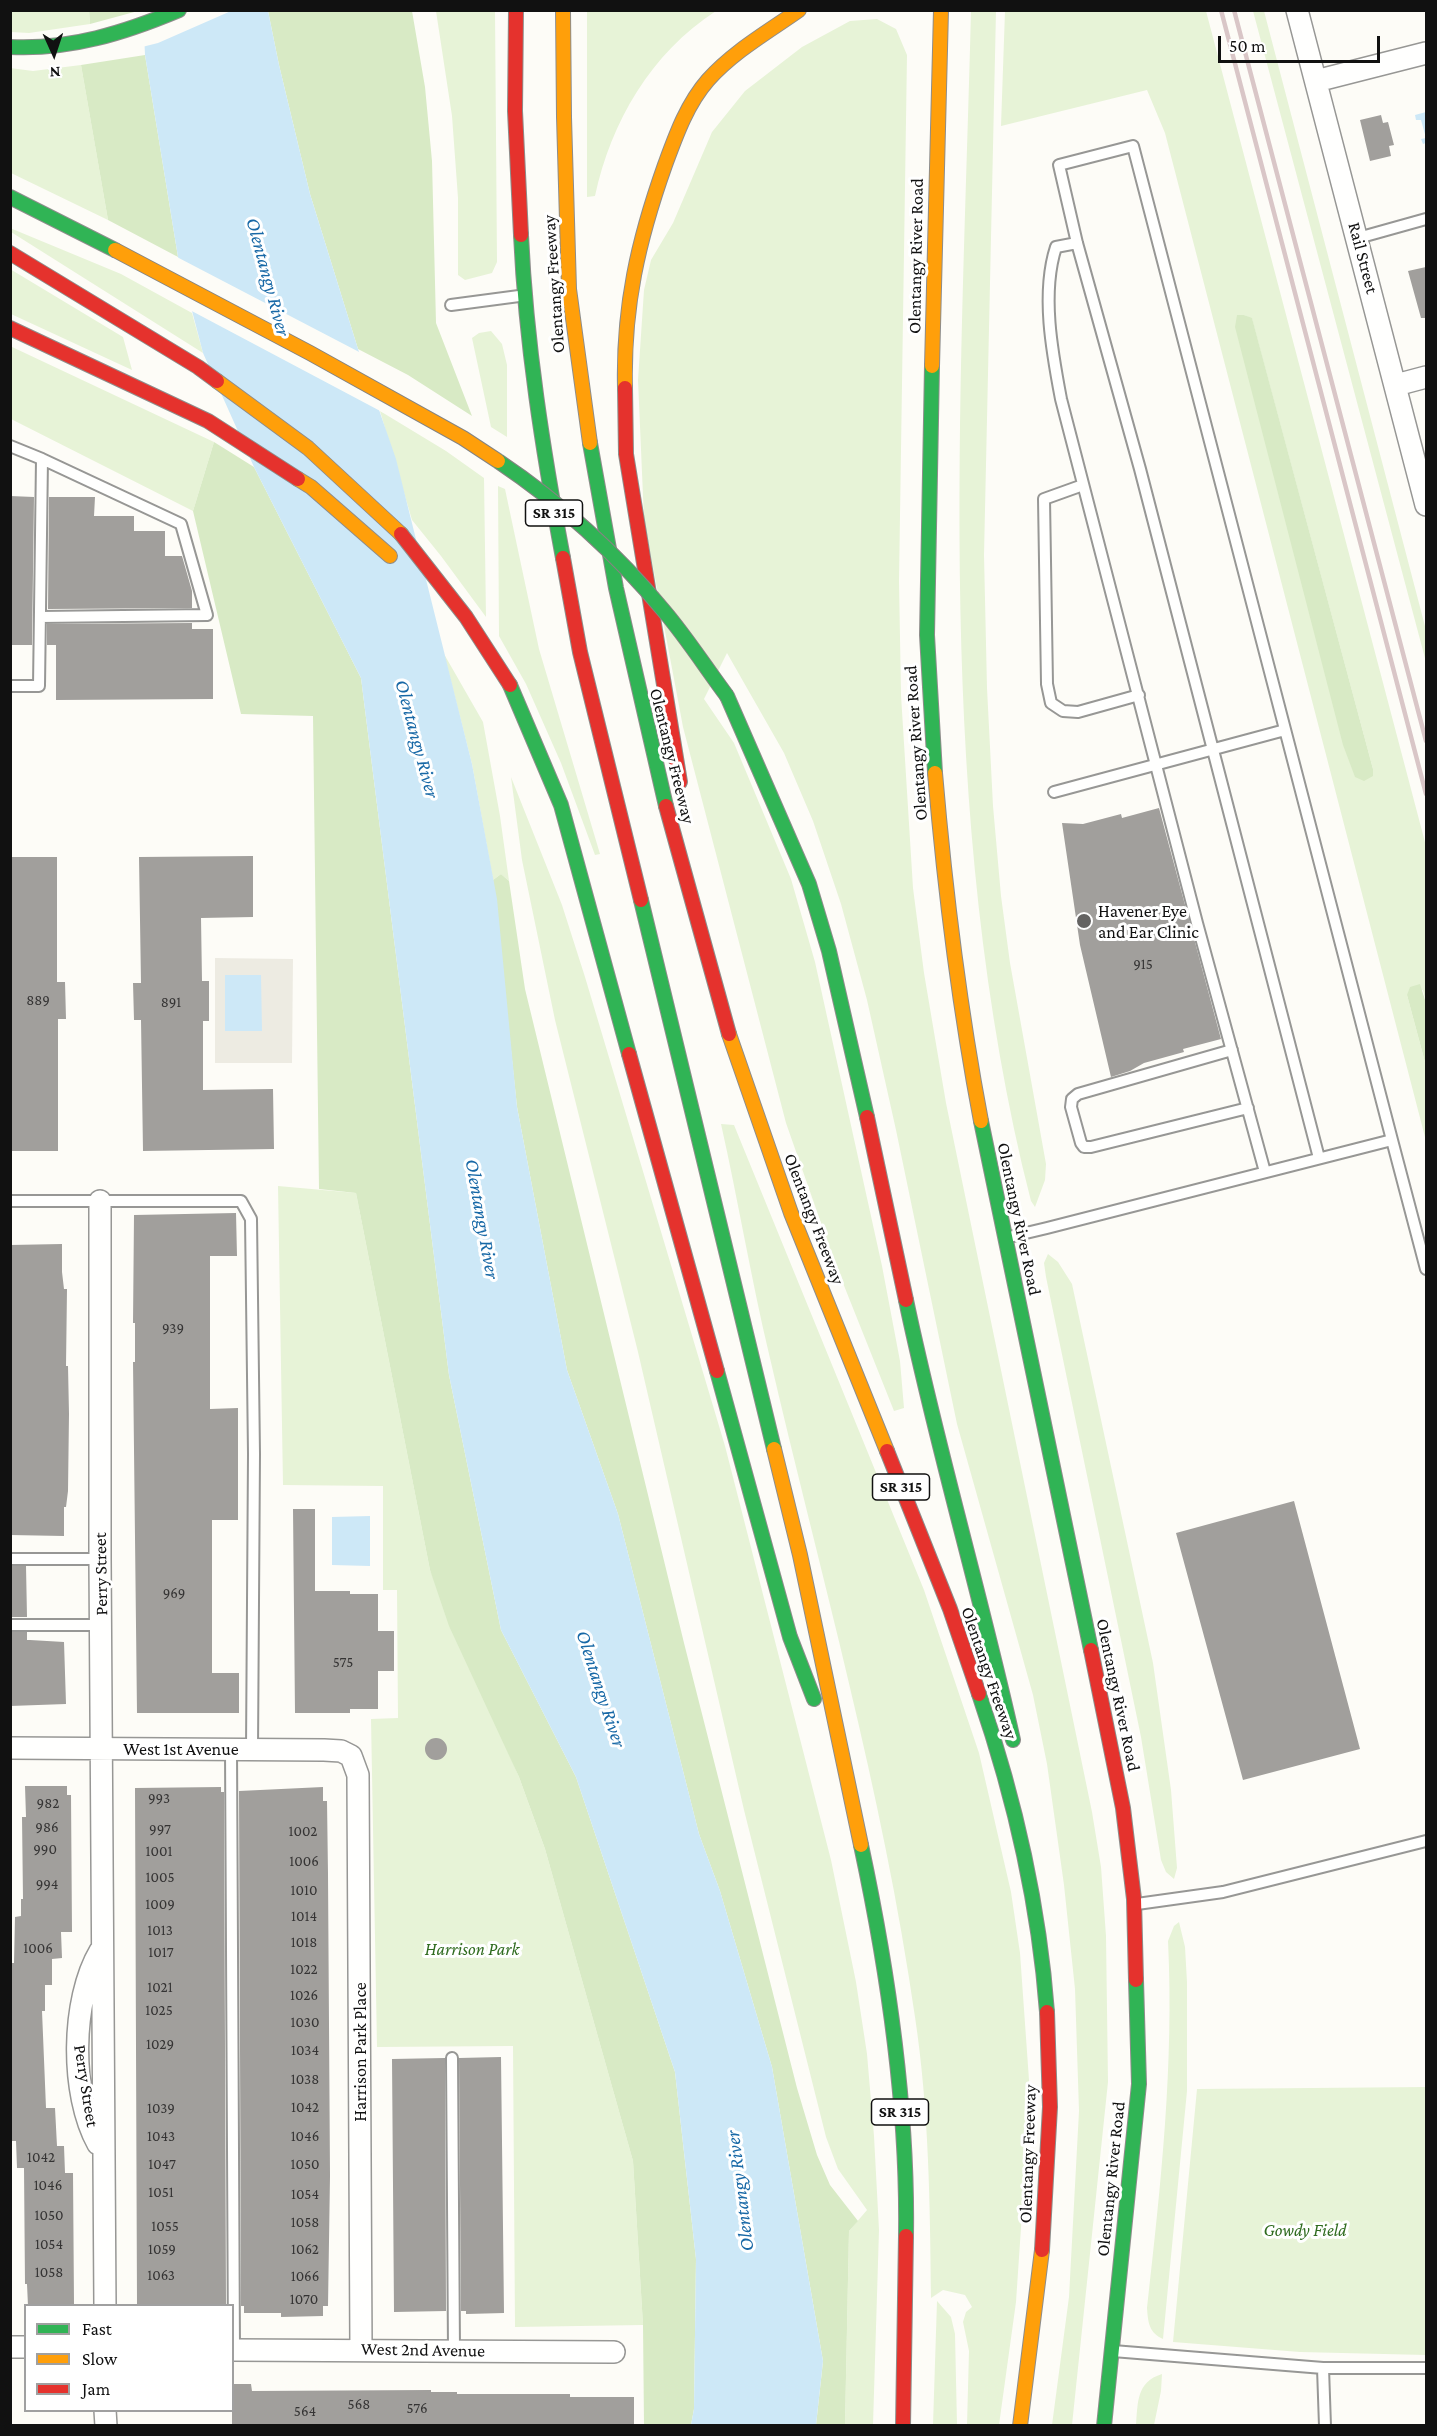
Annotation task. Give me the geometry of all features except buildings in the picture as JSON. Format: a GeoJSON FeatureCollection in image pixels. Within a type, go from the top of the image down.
{"type":"FeatureCollection","features":[{"type":"Feature","properties":{"kind":"main road"},"geometry":{"type":"LineString","coordinates":[[10,47],[72,45],[151,22],[179,10]]}},
{"type":"Feature","properties":{"kind":"main road","name":"Olentangy Freeway"},"geometry":{"type":"LineString","coordinates":[[516,10],[515,111],[524,296],[547,474],[580,652],[800,1555],[873,1901],[888,1995],[900,2103],[906,2221],[903,2426]]}},
{"type":"Feature","properties":{"kind":"main road","name":"Olentangy Freeway"},"geometry":{"type":"LineString","coordinates":[[563,10],[562,111],[570,291],[582,392],[626,642],[671,827],[716,992],[757,1120],[814,1272],[933,1566],[985,1713],[1017,1823],[1036,1917],[1048,2032],[1049,2149],[1037,2306],[1020,2426]]}},
{"type":"Feature","properties":{"kind":"main road"},"geometry":{"type":"LineString","coordinates":[[683,798],[626,454],[624,366],[627,307],[634,265],[649,210],[681,121],[707,81],[731,57],[799,10]]}},
{"type":"Feature","properties":{"kind":"main road","name":"Olentangy River Road"},"geometry":{"type":"LineString","coordinates":[[941,10],[927,635],[946,901],[963,1028],[984,1139],[1123,1808],[1134,1904],[1139,2084],[1104,2426]]}},
{"type":"Feature","properties":{"kind":"main road"},"geometry":{"type":"LineString","coordinates":[[10,196],[310,353],[463,438],[520,476],[588,531],[634,579],[664,611],[727,696],[809,885],[829,951],[866,1111],[917,1353],[952,1500],[990,1637],[1015,1753]]}},
{"type":"Feature","properties":{"kind":"main road"},"geometry":{"type":"LineString","coordinates":[[10,253],[198,367],[308,448],[400,533],[466,617],[514,692],[561,804],[790,1636],[854,1803]]}},
{"type":"Feature","properties":{"kind":"main road"},"geometry":{"type":"LineString","coordinates":[[10,328],[208,421],[311,487],[384,548],[399,566]]}},
{"type":"Feature","properties":{"kind":"main road"},"geometry":{"type":"LineString","coordinates":[[534,779],[586,892]]}},
{"type":"Feature","properties":{"kind":"main road"},"geometry":{"type":"LineString","coordinates":[[691,844],[716,992]]}},
{"type":"Feature","properties":{"kind":"main road"},"geometry":{"type":"LineString","coordinates":[[1018,1775],[1036,1917]]}},
{"type":"Feature","properties":{"kind":"street","name":"Rail Street"},"geometry":{"type":"LineString","coordinates":[[1297,10],[1426,506]]}},
{"type":"Feature","properties":{"kind":"street"},"geometry":{"type":"LineString","coordinates":[[1316,81],[1426,53]]}},
{"type":"Feature","properties":{"kind":"street"},"geometry":{"type":"LineString","coordinates":[[1396,385],[1426,377]]}},
{"type":"Feature","properties":{"kind":"street","name":"Perry Street"},"geometry":{"type":"LineString","coordinates":[[100,1201],[102,1948],[90,1969],[81,2004],[77,2034],[85,2104],[93,2134],[104,2153],[105,2304]]}},
{"type":"Feature","properties":{"kind":"street","name":"West 1st Avenue"},"geometry":{"type":"LineString","coordinates":[[10,1748],[341,1751],[351,1756]]}},
{"type":"Feature","properties":{"kind":"street","name":"Harrison Park Place"},"geometry":{"type":"LineString","coordinates":[[351,1756],[358,1775],[361,2349]]}},
{"type":"Feature","properties":{"kind":"street","name":"West 2nd Avenue"},"geometry":{"type":"LineString","coordinates":[[234,2350],[614,2352]]}},
{"type":"Feature","properties":{"kind":"lane"},"geometry":{"type":"LineString","coordinates":[[1319,1158],[1140,469],[1077,243],[1059,165],[1133,146],[1426,1269]]}},
{"type":"Feature","properties":{"kind":"lane"},"geometry":{"type":"LineString","coordinates":[[1358,238],[1426,219]]}},
{"type":"Feature","properties":{"kind":"lane"},"geometry":{"type":"LineString","coordinates":[[1077,243],[1056,247],[1052,261],[1049,316],[1053,358],[1083,485],[1265,1172]]}},
{"type":"Feature","properties":{"kind":"lane"},"geometry":{"type":"LineString","coordinates":[[451,305],[524,296]]}},
{"type":"Feature","properties":{"kind":"lane"},"geometry":{"type":"LineString","coordinates":[[10,446],[181,524],[207,615],[40,617]]}},
{"type":"Feature","properties":{"kind":"lane"},"geometry":{"type":"LineString","coordinates":[[10,686],[39,686],[42,459]]}},
{"type":"Feature","properties":{"kind":"lane"},"geometry":{"type":"LineString","coordinates":[[1083,485],[1044,499],[1047,684],[1051,703],[1063,711],[1078,712],[1139,694]]}},
{"type":"Feature","properties":{"kind":"lane"},"geometry":{"type":"LineString","coordinates":[[1054,792],[1285,730]]}},
{"type":"Feature","properties":{"kind":"lane"},"geometry":{"type":"LineString","coordinates":[[1232,1050],[1078,1094],[1072,1099],[1071,1107],[1084,1147],[1248,1108]]}},
{"type":"Feature","properties":{"kind":"lane"},"geometry":{"type":"LineString","coordinates":[[1005,1238],[1392,1140]]}},
{"type":"Feature","properties":{"kind":"lane"},"geometry":{"type":"LineString","coordinates":[[10,1201],[241,1202],[251,1219],[254,1454],[252,1749]]}},
{"type":"Feature","properties":{"kind":"lane"},"geometry":{"type":"LineString","coordinates":[[10,1559],[100,1558]]}},
{"type":"Feature","properties":{"kind":"lane"},"geometry":{"type":"LineString","coordinates":[[10,1624],[101,1624]]}},
{"type":"Feature","properties":{"kind":"lane"},"geometry":{"type":"LineString","coordinates":[[231,1749],[233,2304]]}},
{"type":"Feature","properties":{"kind":"lane"},"geometry":{"type":"LineString","coordinates":[[1134,1904],[1223,1892],[1426,1840]]}},
{"type":"Feature","properties":{"kind":"lane"},"geometry":{"type":"LineString","coordinates":[[452,2058],[454,2351]]}},
{"type":"Feature","properties":{"kind":"lane"},"geometry":{"type":"LineString","coordinates":[[1110,2351],[1323,2368],[1426,2368]]}},
{"type":"Feature","properties":{"kind":"lane"},"geometry":{"type":"LineString","coordinates":[[1323,2368],[1325,2426]]}},
{"type":"Feature","properties":{"kind":"green space"},"geometry":{"type":"Polygon","coordinates":[[[89,10],[138,11],[90,24],[89,10]]]}},
{"type":"Feature","properties":{"kind":"green space"},"geometry":{"type":"Polygon","coordinates":[[[10,11],[89,11],[90,24],[29,33],[11,32],[10,11]]]}},
{"type":"Feature","properties":{"kind":"green space"},"geometry":{"type":"Polygon","coordinates":[[[268,11],[412,11],[425,87],[432,161],[436,323],[472,416],[408,375],[358,349],[310,194],[268,11]]]}},
{"type":"Feature","properties":{"kind":"green space"},"geometry":{"type":"Polygon","coordinates":[[[436,11],[495,11],[497,262],[492,273],[465,280],[458,275],[458,198],[452,116],[436,11]]]}},
{"type":"Feature","properties":{"kind":"green space"},"geometry":{"type":"Polygon","coordinates":[[[587,11],[716,11],[672,47],[653,68],[623,116],[602,169],[595,196],[587,197],[587,11]]]}},
{"type":"Feature","properties":{"kind":"green space"},"geometry":{"type":"Polygon","coordinates":[[[971,11],[996,11],[984,555],[987,688],[993,806],[1001,896],[1010,963],[1046,1164],[1045,1180],[1035,1207],[1031,1201],[1000,1054],[979,907],[966,758],[960,609],[962,309],[971,11]]]}},
{"type":"Feature","properties":{"kind":"green space"},"geometry":{"type":"Polygon","coordinates":[[[1005,11],[1206,11],[1426,846],[1426,1003],[1423,990],[1407,995],[1426,1066],[1426,1141],[1165,133],[1147,90],[1001,126],[1005,11]],[[1244,315],[1373,776],[1373,769],[1252,319],[1244,315]]]}},
{"type":"Feature","properties":{"kind":"green space"},"geometry":{"type":"Polygon","coordinates":[[[1253,11],[1264,11],[1426,630],[1426,662],[1253,11]]]}},
{"type":"Feature","properties":{"kind":"green space"},"geometry":{"type":"Polygon","coordinates":[[[877,19],[896,29],[907,55],[899,581],[901,695],[913,888],[924,973],[946,1103],[1092,1812],[1101,1867],[1106,1936],[1108,2082],[1072,2425],[1052,2425],[1069,2297],[1079,2111],[1075,1989],[1064,1885],[1047,1764],[1033,1695],[957,1424],[867,1000],[841,904],[813,821],[784,753],[727,653],[704,699],[734,743],[791,879],[815,962],[882,1266],[900,1361],[904,1408],[894,1411],[835,1263],[786,1123],[683,727],[644,519],[638,380],[644,290],[651,260],[673,223],[712,132],[745,91],[802,47],[850,21],[877,19]]]}},
{"type":"Feature","properties":{"kind":"green space"},"geometry":{"type":"Polygon","coordinates":[[[145,55],[178,257],[108,220],[81,65],[145,55]]]}},
{"type":"Feature","properties":{"kind":"green space"},"geometry":{"type":"Polygon","coordinates":[[[81,65],[108,220],[11,173],[10,68],[33,71],[81,65]]]}},
{"type":"Feature","properties":{"kind":"green space"},"geometry":{"type":"Polygon","coordinates":[[[10,228],[121,274],[192,313],[203,353],[11,232],[10,228]]]}},
{"type":"Feature","properties":{"kind":"green space"},"geometry":{"type":"Polygon","coordinates":[[[10,269],[123,337],[132,370],[11,314],[10,269]]]}},
{"type":"Feature","properties":{"kind":"green space"},"geometry":{"type":"Polygon","coordinates":[[[1237,315],[1252,318],[1373,769],[1373,776],[1364,781],[1355,777],[1343,745],[1235,327],[1237,315]]]}},
{"type":"Feature","properties":{"kind":"green space"},"geometry":{"type":"Polygon","coordinates":[[[491,331],[502,344],[507,365],[507,437],[491,427],[472,338],[479,333],[491,331]]]}},
{"type":"Feature","properties":{"kind":"green space"},"geometry":{"type":"Polygon","coordinates":[[[10,346],[214,442],[193,511],[11,419],[10,346]]]}},
{"type":"Feature","properties":{"kind":"green space"},"geometry":{"type":"Polygon","coordinates":[[[380,411],[446,451],[484,478],[486,617],[412,520],[380,411]]]}},
{"type":"Feature","properties":{"kind":"green space"},"geometry":{"type":"Polygon","coordinates":[[[214,442],[254,467],[361,678],[449,1375],[501,1630],[576,1777],[675,2072],[696,2259],[694,2409],[691,2425],[644,2425],[643,2325],[633,2161],[545,1849],[519,1777],[449,1626],[430,1570],[356,1193],[319,1189],[313,716],[241,714],[193,511],[214,442]]]}},
{"type":"Feature","properties":{"kind":"green space"},"geometry":{"type":"Polygon","coordinates":[[[498,486],[505,489],[539,649],[600,854],[595,855],[561,763],[526,684],[499,636],[498,486]]]}},
{"type":"Feature","properties":{"kind":"green space"},"geometry":{"type":"Polygon","coordinates":[[[444,654],[483,722],[509,881],[501,874],[493,880],[472,764],[444,654]]]}},
{"type":"Feature","properties":{"kind":"green space"},"geometry":{"type":"Polygon","coordinates":[[[511,777],[562,905],[725,1446],[831,1860],[856,1982],[867,2054],[874,2136],[879,2230],[873,2425],[845,2425],[849,2231],[867,2210],[838,2169],[826,2137],[744,1810],[638,1352],[555,1020],[522,860],[511,777]]]}},
{"type":"Feature","properties":{"kind":"green space"},"geometry":{"type":"Polygon","coordinates":[[[501,874],[509,881],[525,989],[684,1643],[797,2088],[817,2155],[830,2185],[858,2221],[849,2231],[845,2425],[816,2425],[823,2361],[772,2067],[720,1891],[699,1834],[618,1514],[567,1370],[517,1107],[493,880],[501,874]]]}},
{"type":"Feature","properties":{"kind":"green space"},"geometry":{"type":"Polygon","coordinates":[[[1420,984],[1426,1003],[1426,1066],[1407,995],[1410,987],[1420,984]]]}},
{"type":"Feature","properties":{"kind":"green space"},"geometry":{"type":"Polygon","coordinates":[[[721,1124],[734,1125],[924,1590],[979,1753],[1011,1892],[1020,1953],[1030,2094],[1016,2302],[999,2425],[967,2425],[969,2351],[963,2322],[966,2312],[972,2307],[965,2295],[943,2290],[931,2298],[926,2122],[920,2052],[902,1933],[868,1766],[756,1297],[721,1124]]]}},
{"type":"Feature","properties":{"kind":"green space","name":"Harrison Park"},"geometry":{"type":"Polygon","coordinates":[[[278,1186],[356,1193],[430,1570],[519,1777],[545,1849],[633,2161],[643,2325],[515,2327],[513,2046],[377,2047],[371,1719],[398,1718],[397,1590],[383,1590],[383,1486],[283,1485],[278,1186]]]}},
{"type":"Feature","properties":{"kind":"green space"},"geometry":{"type":"Polygon","coordinates":[[[1048,1254],[1058,1262],[1072,1284],[1153,1663],[1171,1790],[1177,1868],[1174,1879],[1166,1872],[1161,1860],[1141,1737],[1046,1277],[1044,1263],[1048,1254]]]}},
{"type":"Feature","properties":{"kind":"green space"},"geometry":{"type":"Polygon","coordinates":[[[1179,1922],[1185,1947],[1187,1982],[1187,2091],[1163,2339],[1152,2330],[1147,2308],[1168,2079],[1168,1941],[1174,1926],[1179,1922]]]}},
{"type":"Feature","properties":{"kind":"green space","name":"Gowdy Field"},"geometry":{"type":"Polygon","coordinates":[[[1426,2087],[1426,2355],[1300,2352],[1173,2342],[1197,2089],[1426,2087]]]}},
{"type":"Feature","properties":{"kind":"green space"},"geometry":{"type":"Polygon","coordinates":[[[937,2301],[951,2317],[955,2334],[957,2425],[933,2425],[937,2301]]]}},
{"type":"Feature","properties":{"kind":"green space"},"geometry":{"type":"Polygon","coordinates":[[[1162,2374],[1154,2425],[1136,2425],[1138,2401],[1143,2388],[1147,2382],[1162,2374]]]}},
{"type":"Feature","properties":{"kind":"shaded area"},"geometry":{"type":"Polygon","coordinates":[[[215,958],[293,959],[292,1063],[215,1063],[215,958]]]}},
{"type":"Feature","properties":{"kind":"water","name":"Olentangy River"},"geometry":{"type":"Polygon","coordinates":[[[143,11],[268,11],[310,194],[358,349],[396,459],[472,764],[497,899],[517,1107],[567,1370],[618,1514],[699,1834],[720,1891],[772,2067],[823,2361],[816,2425],[691,2425],[694,2409],[696,2259],[675,2072],[576,1777],[501,1630],[449,1375],[361,678],[254,467],[203,353],[178,257],[145,55],[143,11]]]}},
{"type":"Feature","properties":{"kind":"water"},"geometry":{"type":"Polygon","coordinates":[[[1426,112],[1426,138],[1421,120],[1416,120],[1415,115],[1426,112]]]}},
{"type":"Feature","properties":{"kind":"water"},"geometry":{"type":"Polygon","coordinates":[[[225,975],[261,975],[262,1031],[225,1031],[225,975]]]}},
{"type":"Feature","properties":{"kind":"water"},"geometry":{"type":"Polygon","coordinates":[[[370,1516],[370,1566],[332,1565],[332,1517],[370,1516]]]}},
{"type":"Feature","properties":{"kind":"pier"},"geometry":{"type":"Polygon","coordinates":[[[140,10],[231,11],[158,43],[142,47],[140,10]]]}},
{"type":"Feature","properties":{"kind":"pier"},"geometry":{"type":"Polygon","coordinates":[[[175,256],[363,354],[384,413],[188,309],[175,256]]]}},
{"type":"Feature","properties":{"kind":"railway"},"geometry":{"type":"LineString","coordinates":[[1221,10],[1426,794]]}},
{"type":"Feature","properties":{"kind":"railway"},"geometry":{"type":"LineString","coordinates":[[1234,10],[1426,741]]}},
{"type":"Feature","properties":{"kind":"traffic: fast"},"geometry":{"type":"LineString","coordinates":[[10,47],[75,43],[117,33],[179,10]]}},
{"type":"Feature","properties":{"kind":"traffic: fast"},"geometry":{"type":"LineString","coordinates":[[10,197],[115,250]]}},
{"type":"Feature","properties":{"kind":"traffic: fast"},"geometry":{"type":"LineString","coordinates":[[521,235],[536,397],[563,558]]}},
{"type":"Feature","properties":{"kind":"traffic: fast"},"geometry":{"type":"LineString","coordinates":[[932,366],[927,635],[935,773]]}},
{"type":"Feature","properties":{"kind":"traffic: fast"},"geometry":{"type":"LineString","coordinates":[[590,443],[616,588],[666,806]]}},
{"type":"Feature","properties":{"kind":"traffic: fast"},"geometry":{"type":"LineString","coordinates":[[498,461],[565,511],[627,569],[689,642],[727,696]]}},
{"type":"Feature","properties":{"kind":"traffic: fast"},"geometry":{"type":"LineString","coordinates":[[510,685],[561,805],[629,1054]]}},
{"type":"Feature","properties":{"kind":"traffic: fast"},"geometry":{"type":"LineString","coordinates":[[727,696],[809,884],[829,951],[867,1117]]}},
{"type":"Feature","properties":{"kind":"traffic: fast"},"geometry":{"type":"LineString","coordinates":[[641,900],[774,1449]]}},
{"type":"Feature","properties":{"kind":"traffic: fast"},"geometry":{"type":"LineString","coordinates":[[981,1121],[1091,1650]]}},
{"type":"Feature","properties":{"kind":"traffic: fast"},"geometry":{"type":"LineString","coordinates":[[906,1300],[1013,1740]]}},
{"type":"Feature","properties":{"kind":"traffic: fast"},"geometry":{"type":"LineString","coordinates":[[717,1371],[790,1637],[814,1699]]}},
{"type":"Feature","properties":{"kind":"traffic: fast"},"geometry":{"type":"LineString","coordinates":[[979,1694],[1014,1811],[1023,1851],[1038,1932],[1047,2012]]}},
{"type":"Feature","properties":{"kind":"traffic: fast"},"geometry":{"type":"LineString","coordinates":[[861,1845],[888,1990],[900,2089],[904,2138],[906,2236]]}},
{"type":"Feature","properties":{"kind":"traffic: fast"},"geometry":{"type":"LineString","coordinates":[[1104,2426],[1139,2084],[1136,1980]]}},
{"type":"Feature","properties":{"kind":"traffic: slow"},"geometry":{"type":"LineString","coordinates":[[563,10],[569,289],[590,443]]}},
{"type":"Feature","properties":{"kind":"traffic: slow"},"geometry":{"type":"LineString","coordinates":[[625,388],[627,330],[634,275],[655,193],[683,120],[694,99],[718,70],[752,42],[799,10]]}},
{"type":"Feature","properties":{"kind":"traffic: slow"},"geometry":{"type":"LineString","coordinates":[[932,366],[941,10]]}},
{"type":"Feature","properties":{"kind":"traffic: slow"},"geometry":{"type":"LineString","coordinates":[[115,250],[310,353],[463,438],[498,461]]}},
{"type":"Feature","properties":{"kind":"traffic: slow"},"geometry":{"type":"LineString","coordinates":[[217,381],[308,448],[401,534]]}},
{"type":"Feature","properties":{"kind":"traffic: slow"},"geometry":{"type":"LineString","coordinates":[[298,479],[311,487],[390,556]]}},
{"type":"Feature","properties":{"kind":"traffic: slow"},"geometry":{"type":"LineString","coordinates":[[935,773],[954,948],[981,1121]]}},
{"type":"Feature","properties":{"kind":"traffic: slow"},"geometry":{"type":"LineString","coordinates":[[729,1034],[791,1213],[887,1451]]}},
{"type":"Feature","properties":{"kind":"traffic: slow"},"geometry":{"type":"LineString","coordinates":[[774,1449],[800,1555],[861,1845]]}},
{"type":"Feature","properties":{"kind":"traffic: slow"},"geometry":{"type":"LineString","coordinates":[[1020,2426],[1042,2250]]}},
{"type":"Feature","properties":{"kind":"traffic: jam"},"geometry":{"type":"LineString","coordinates":[[516,10],[515,111],[521,235]]}},
{"type":"Feature","properties":{"kind":"traffic: jam"},"geometry":{"type":"LineString","coordinates":[[10,253],[198,367],[217,381]]}},
{"type":"Feature","properties":{"kind":"traffic: jam"},"geometry":{"type":"LineString","coordinates":[[10,328],[208,421],[298,479]]}},
{"type":"Feature","properties":{"kind":"traffic: jam"},"geometry":{"type":"LineString","coordinates":[[625,388],[626,454],[680,782]]}},
{"type":"Feature","properties":{"kind":"traffic: jam"},"geometry":{"type":"LineString","coordinates":[[401,534],[466,617],[510,685]]}},
{"type":"Feature","properties":{"kind":"traffic: jam"},"geometry":{"type":"LineString","coordinates":[[563,558],[580,652],[641,900]]}},
{"type":"Feature","properties":{"kind":"traffic: jam"},"geometry":{"type":"LineString","coordinates":[[666,806],[729,1034]]}},
{"type":"Feature","properties":{"kind":"traffic: jam"},"geometry":{"type":"LineString","coordinates":[[629,1054],[717,1371]]}},
{"type":"Feature","properties":{"kind":"traffic: jam"},"geometry":{"type":"LineString","coordinates":[[867,1117],[906,1300]]}},
{"type":"Feature","properties":{"kind":"traffic: jam"},"geometry":{"type":"LineString","coordinates":[[887,1451],[950,1609],[979,1694]]}},
{"type":"Feature","properties":{"kind":"traffic: jam"},"geometry":{"type":"LineString","coordinates":[[1091,1650],[1123,1808],[1134,1899],[1136,1980]]}},
{"type":"Feature","properties":{"kind":"traffic: jam"},"geometry":{"type":"LineString","coordinates":[[1042,2250],[1050,2107],[1047,2012]]}},
{"type":"Feature","properties":{"kind":"traffic: jam"},"geometry":{"type":"LineString","coordinates":[[903,2426],[906,2236]]}},
{"type":"Feature","properties":{"kind":"place","name":"Havener Eye and Ear Clinic"},"geometry":{"type":"Point","coordinates":[1084,921]}}]}
